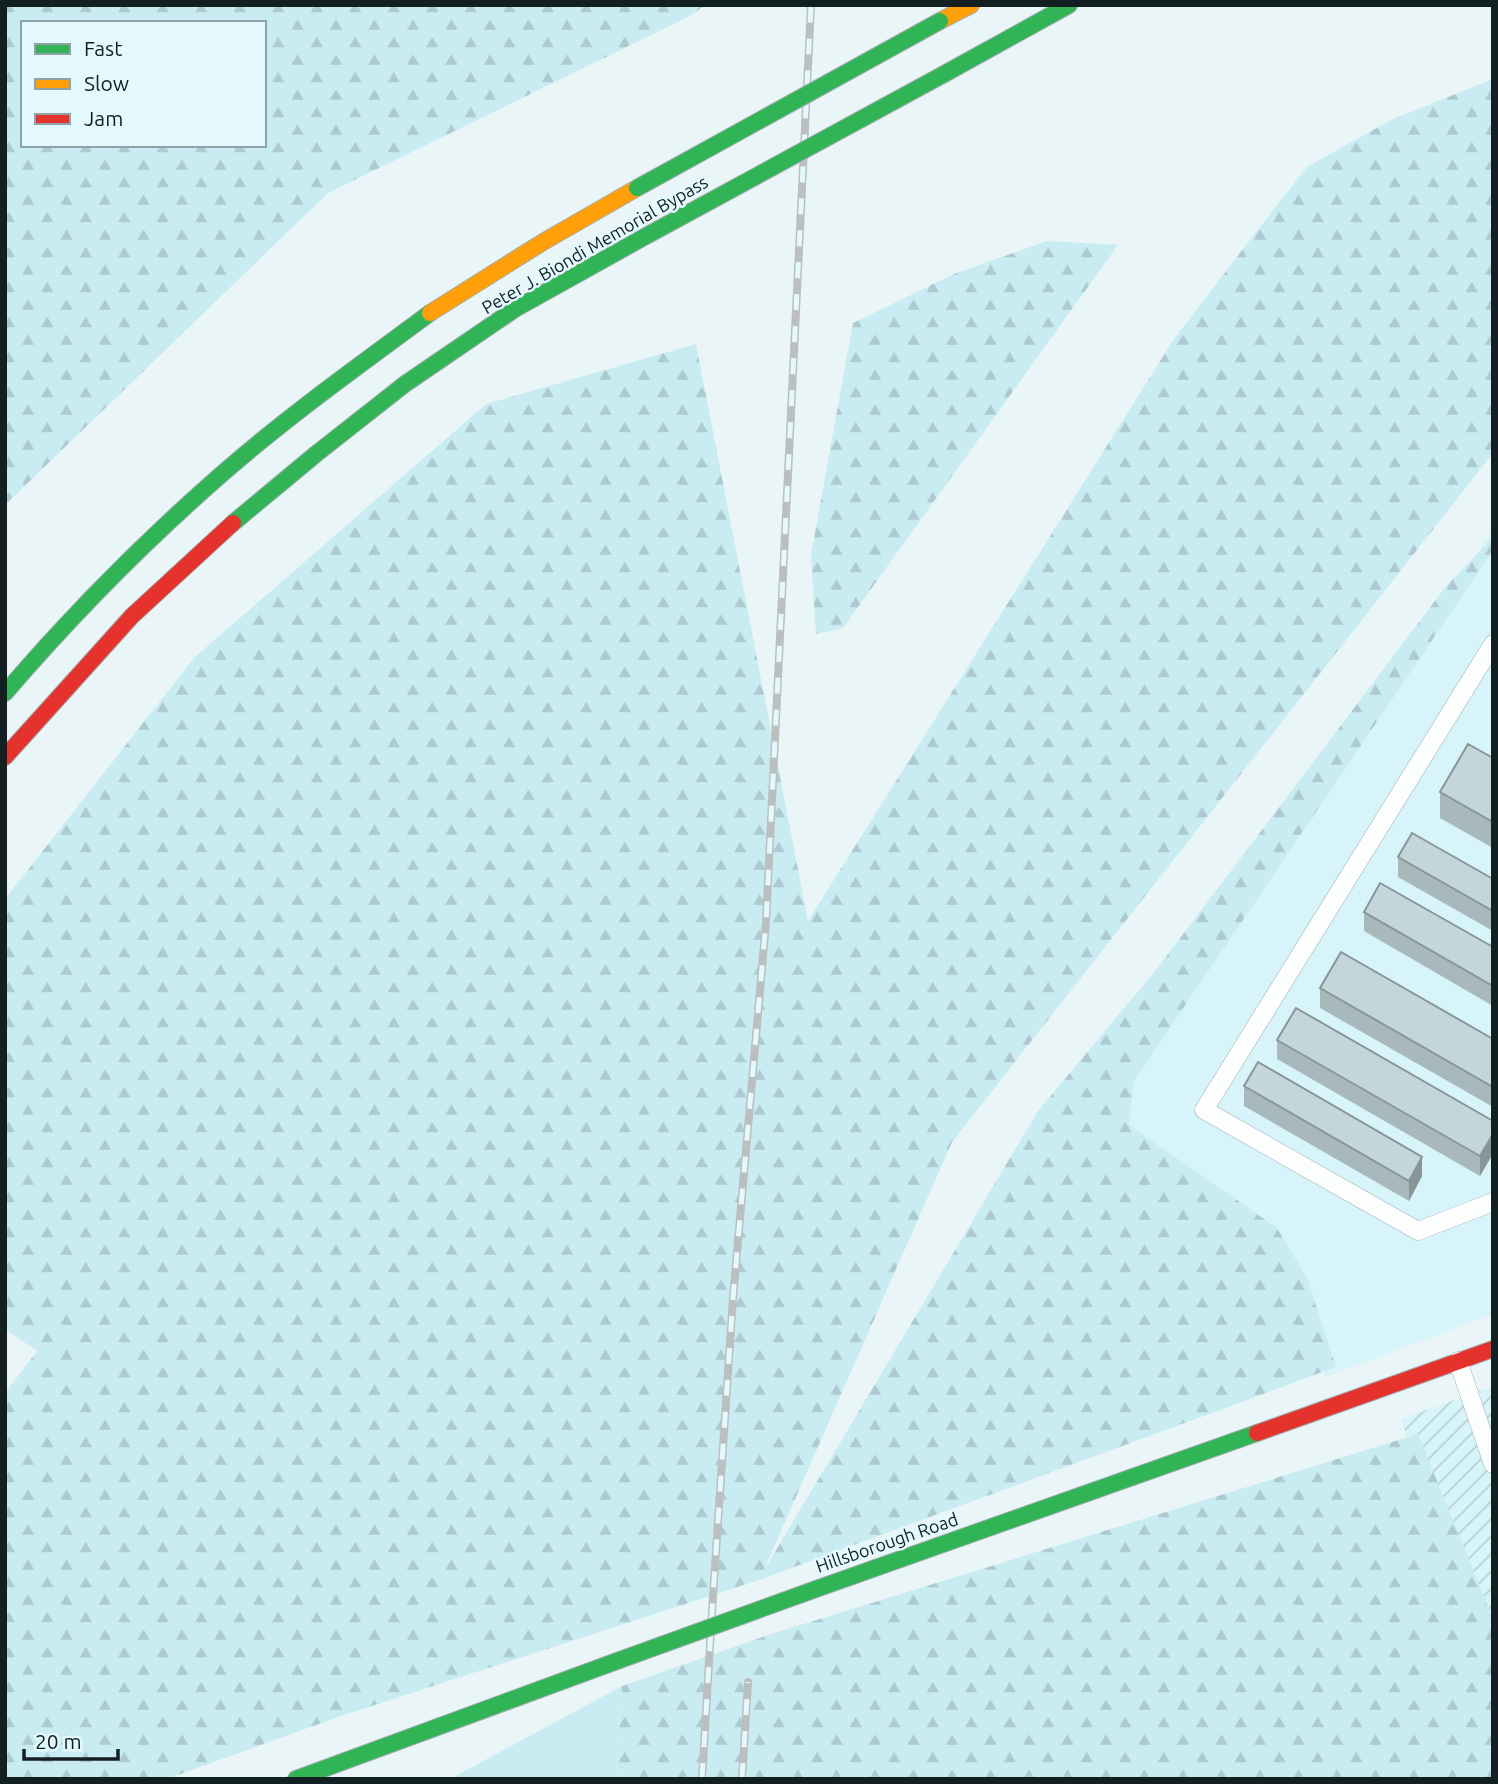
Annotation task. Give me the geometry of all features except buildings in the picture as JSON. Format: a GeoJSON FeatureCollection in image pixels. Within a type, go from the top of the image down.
{"type":"FeatureCollection","features":[{"type":"Feature","properties":{"kind":"main road","name":"Peter J. Biondi Memorial Bypass"},"geometry":{"type":"LineString","coordinates":[[5,693],[111,576],[223,473],[319,396],[437,308],[637,188],[971,5]]}},
{"type":"Feature","properties":{"kind":"main road","name":"Peter J. Biondi Memorial Bypass"},"geometry":{"type":"LineString","coordinates":[[5,757],[132,616],[227,528],[405,384],[515,309],[1069,5]]}},
{"type":"Feature","properties":{"kind":"main road","name":"Hillsborough Road"},"geometry":{"type":"LineString","coordinates":[[296,1779],[816,1589],[1493,1349]]}},
{"type":"Feature","properties":{"kind":"lane"},"geometry":{"type":"LineString","coordinates":[[1493,643],[1204,1110],[1418,1231],[1493,1202]]}},
{"type":"Feature","properties":{"kind":"lane"},"geometry":{"type":"LineString","coordinates":[[1458,1361],[1493,1464]]}},
{"type":"Feature","properties":{"kind":"shaded area"},"geometry":{"type":"Polygon","coordinates":[[[1493,529],[1493,1314],[1325,1377],[1285,1244],[1093,1122],[1493,529]]]}},
{"type":"Feature","properties":{"kind":"shaded area"},"geometry":{"type":"Polygon","coordinates":[[[1493,1386],[1493,1681],[1401,1419],[1493,1386]]]}},
{"type":"Feature","properties":{"kind":"green space"},"geometry":{"type":"Polygon","coordinates":[[[5,5],[705,5],[692,15],[328,193],[5,505],[5,5]]]}},
{"type":"Feature","properties":{"kind":"green space"},"geometry":{"type":"Polygon","coordinates":[[[1493,79],[1493,453],[952,1142],[763,1572],[1038,1111],[1156,970],[1447,585],[1493,538],[1493,550],[1134,1081],[1129,1125],[1277,1228],[1307,1278],[1336,1367],[759,1580],[335,1718],[167,1779],[5,1779],[5,1393],[37,1351],[5,1329],[5,899],[194,658],[486,404],[696,344],[808,921],[1174,339],[1307,167],[1391,120],[1493,79]]]}},
{"type":"Feature","properties":{"kind":"green space"},"geometry":{"type":"Polygon","coordinates":[[[1047,241],[1118,245],[843,628],[816,634],[811,555],[853,323],[954,274],[1047,241]]]}},
{"type":"Feature","properties":{"kind":"green space"},"geometry":{"type":"Polygon","coordinates":[[[1418,1434],[1493,1622],[1493,1779],[616,1779],[622,1686],[768,1635],[1418,1434]]]}},
{"type":"Feature","properties":{"kind":"green space"},"geometry":{"type":"Polygon","coordinates":[[[622,1686],[616,1779],[450,1779],[622,1686]]]}},
{"type":"Feature","properties":{"kind":"railway"},"geometry":{"type":"LineString","coordinates":[[702,1779],[733,1298],[766,922],[811,5]]}},
{"type":"Feature","properties":{"kind":"railway"},"geometry":{"type":"LineString","coordinates":[[742,1779],[748,1682]]}},
{"type":"Feature","properties":{"kind":"traffic: fast"},"geometry":{"type":"LineString","coordinates":[[946,73],[1069,5]]}},
{"type":"Feature","properties":{"kind":"traffic: fast"},"geometry":{"type":"LineString","coordinates":[[637,188],[940,21]]}},
{"type":"Feature","properties":{"kind":"traffic: fast"},"geometry":{"type":"LineString","coordinates":[[646,236],[946,73]]}},
{"type":"Feature","properties":{"kind":"traffic: fast"},"geometry":{"type":"LineString","coordinates":[[233,523],[405,384],[515,309],[646,236]]}},
{"type":"Feature","properties":{"kind":"traffic: fast"},"geometry":{"type":"LineString","coordinates":[[5,693],[110,579],[194,499],[299,411],[430,313]]}},
{"type":"Feature","properties":{"kind":"traffic: fast"},"geometry":{"type":"LineString","coordinates":[[816,1589],[1257,1433]]}},
{"type":"Feature","properties":{"kind":"traffic: fast"},"geometry":{"type":"LineString","coordinates":[[617,1661],[816,1589]]}},
{"type":"Feature","properties":{"kind":"traffic: fast"},"geometry":{"type":"LineString","coordinates":[[296,1779],[617,1661]]}},
{"type":"Feature","properties":{"kind":"traffic: slow"},"geometry":{"type":"LineString","coordinates":[[940,21],[971,5]]}},
{"type":"Feature","properties":{"kind":"traffic: slow"},"geometry":{"type":"LineString","coordinates":[[430,313],[543,242],[637,188]]}},
{"type":"Feature","properties":{"kind":"traffic: jam"},"geometry":{"type":"LineString","coordinates":[[5,757],[132,616],[233,523]]}},
{"type":"Feature","properties":{"kind":"traffic: jam"},"geometry":{"type":"LineString","coordinates":[[1257,1433],[1493,1349]]}}]}
